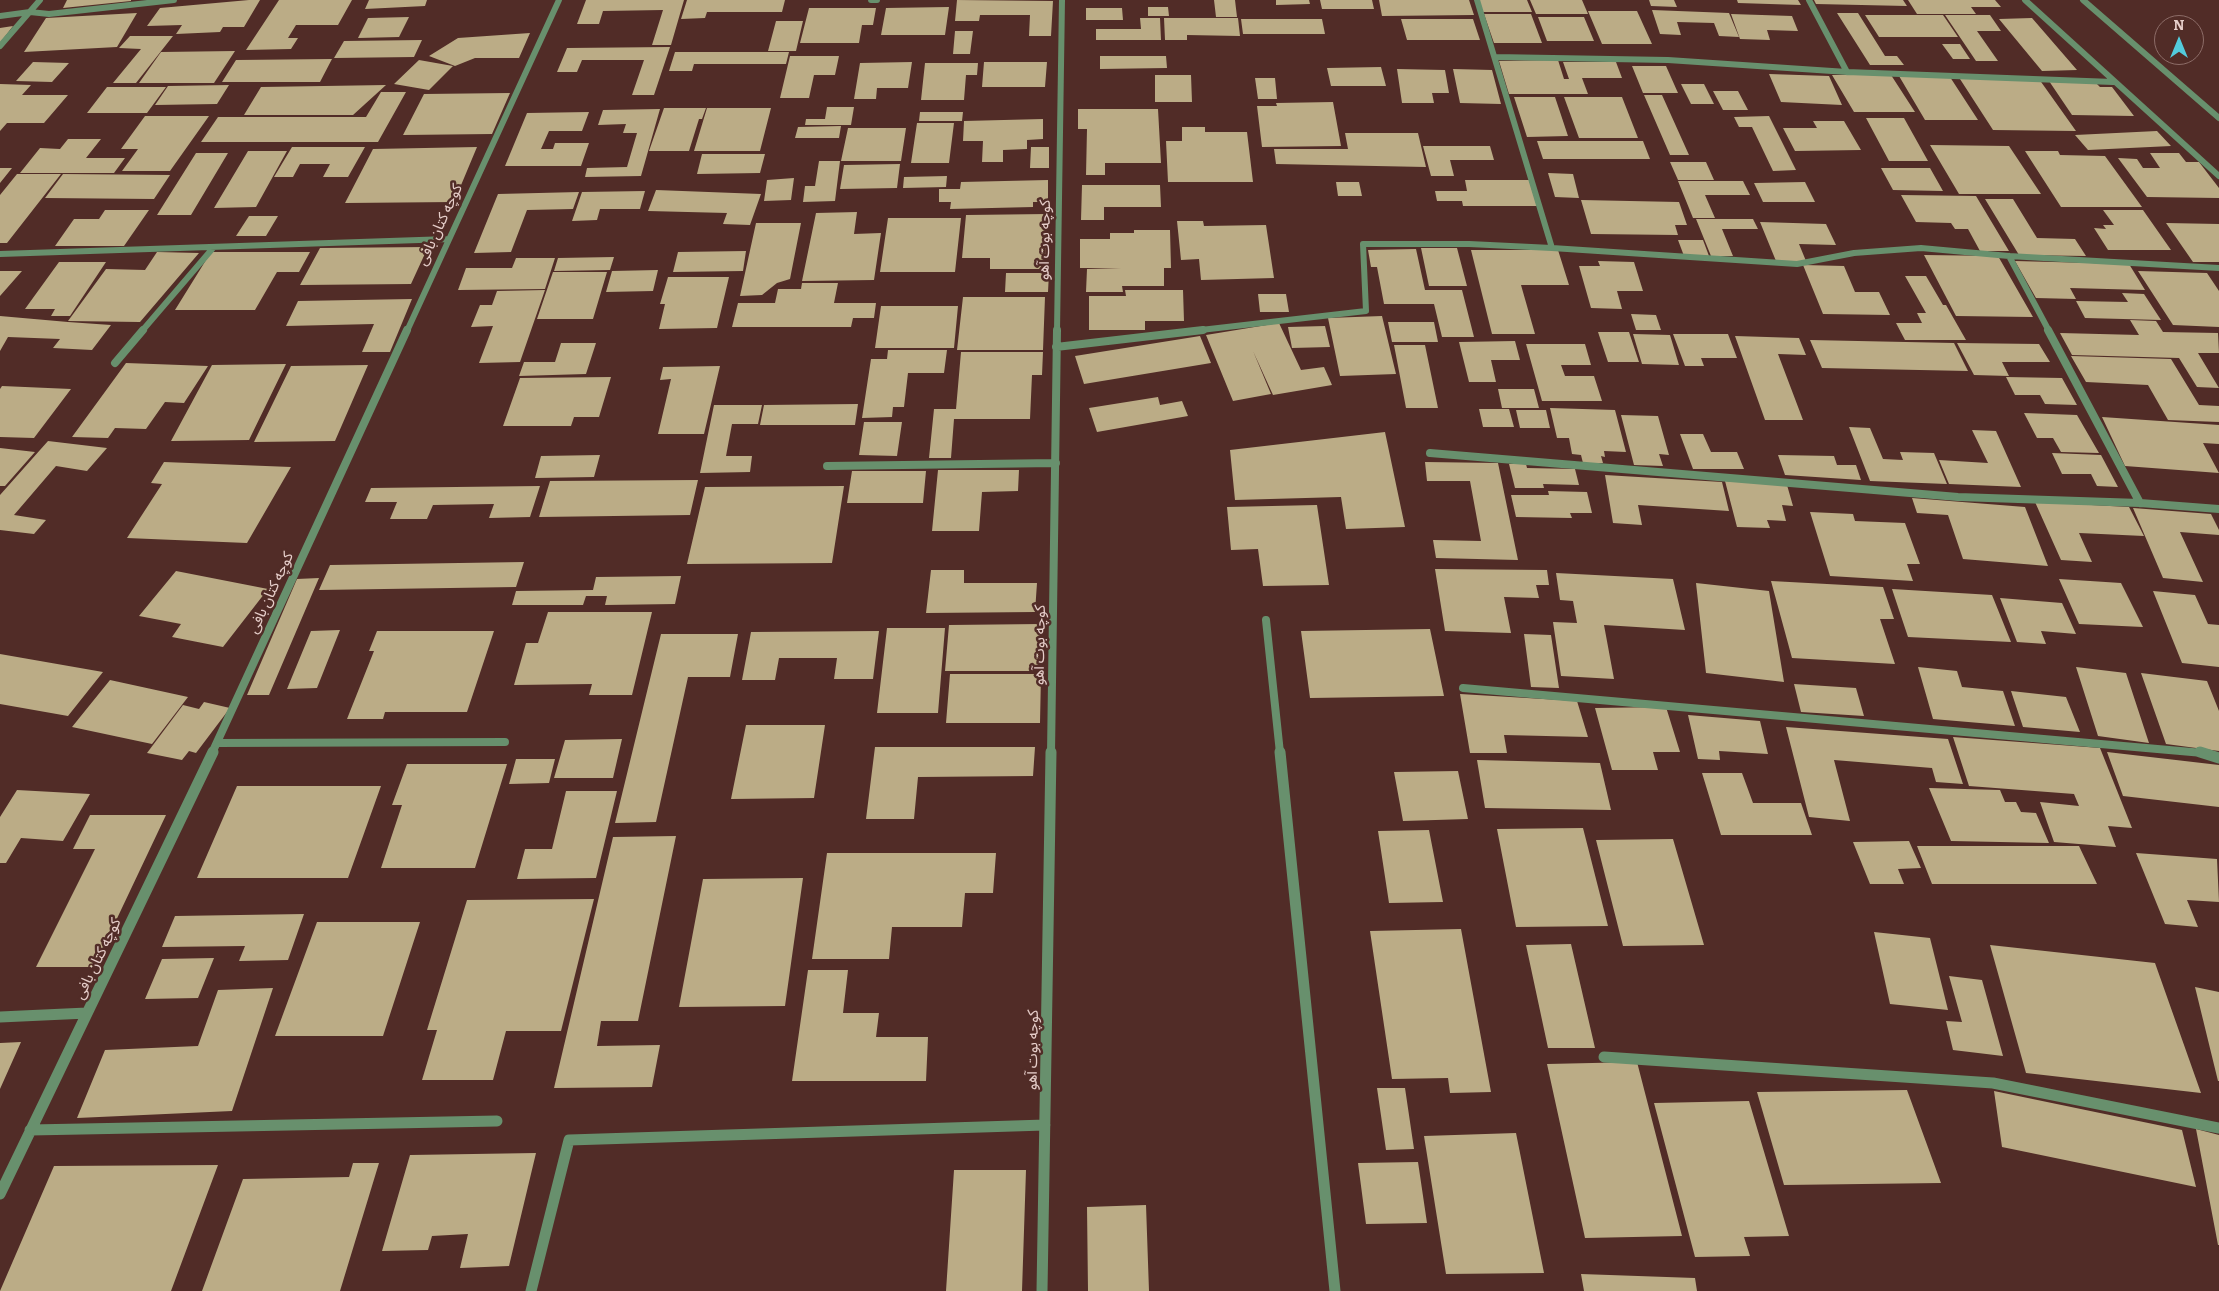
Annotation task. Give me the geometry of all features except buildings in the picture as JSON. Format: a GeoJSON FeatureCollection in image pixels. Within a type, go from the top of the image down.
{"type":"FeatureCollection","features":[{"type":"Feature","properties":{"kind":"street"},"geometry":{"type":"LineString","coordinates":[[0,46],[40,0]]}},
{"type":"Feature","properties":{"kind":"street"},"geometry":{"type":"LineString","coordinates":[[0,16],[30,12],[49,14],[174,0]]}},
{"type":"Feature","properties":{"kind":"street","name":"کوچه کتان بافی"},"geometry":{"type":"LineString","coordinates":[[0,1194],[217,743],[448,239],[560,0]]}},
{"type":"Feature","properties":{"kind":"street"},"geometry":{"type":"LineString","coordinates":[[871,0],[877,0]]}},
{"type":"Feature","properties":{"kind":"street","name":"کوچه بوت آهو"},"geometry":{"type":"LineString","coordinates":[[1042,1291],[1062,0]]}},
{"type":"Feature","properties":{"kind":"street"},"geometry":{"type":"LineString","coordinates":[[1477,0],[1552,248]]}},
{"type":"Feature","properties":{"kind":"street"},"geometry":{"type":"LineString","coordinates":[[1809,0],[1847,72]]}},
{"type":"Feature","properties":{"kind":"street"},"geometry":{"type":"LineString","coordinates":[[2025,0],[2113,82],[2219,176]]}},
{"type":"Feature","properties":{"kind":"street"},"geometry":{"type":"LineString","coordinates":[[2083,0],[2219,118]]}},
{"type":"Feature","properties":{"kind":"street"},"geometry":{"type":"LineString","coordinates":[[1495,58],[1668,60],[1847,72],[2113,82]]}},
{"type":"Feature","properties":{"kind":"street"},"geometry":{"type":"LineString","coordinates":[[0,254],[448,239]]}},
{"type":"Feature","properties":{"kind":"street"},"geometry":{"type":"LineString","coordinates":[[1056,347],[1366,311],[1363,244],[1469,244],[1797,264],[1854,253],[1921,248],[2009,256],[2219,268]]}},
{"type":"Feature","properties":{"kind":"street"},"geometry":{"type":"LineString","coordinates":[[115,363],[213,248]]}},
{"type":"Feature","properties":{"kind":"street"},"geometry":{"type":"LineString","coordinates":[[2009,256],[2140,503]]}},
{"type":"Feature","properties":{"kind":"street"},"geometry":{"type":"LineString","coordinates":[[1430,453],[1958,497],[2140,503],[2219,509]]}},
{"type":"Feature","properties":{"kind":"street"},"geometry":{"type":"LineString","coordinates":[[827,466],[1056,464]]}},
{"type":"Feature","properties":{"kind":"street"},"geometry":{"type":"LineString","coordinates":[[1266,620],[1335,1291]]}},
{"type":"Feature","properties":{"kind":"street"},"geometry":{"type":"LineString","coordinates":[[1463,688],[2197,752],[2219,758]]}},
{"type":"Feature","properties":{"kind":"street"},"geometry":{"type":"LineString","coordinates":[[217,743],[505,742]]}},
{"type":"Feature","properties":{"kind":"street"},"geometry":{"type":"LineString","coordinates":[[0,1017],[87,1013]]}},
{"type":"Feature","properties":{"kind":"street"},"geometry":{"type":"LineString","coordinates":[[1604,1057],[1992,1083],[2219,1128]]}},
{"type":"Feature","properties":{"kind":"street"},"geometry":{"type":"LineString","coordinates":[[30,1130],[497,1121]]}},
{"type":"Feature","properties":{"kind":"street"},"geometry":{"type":"LineString","coordinates":[[531,1291],[569,1140],[1045,1125]]}}]}
